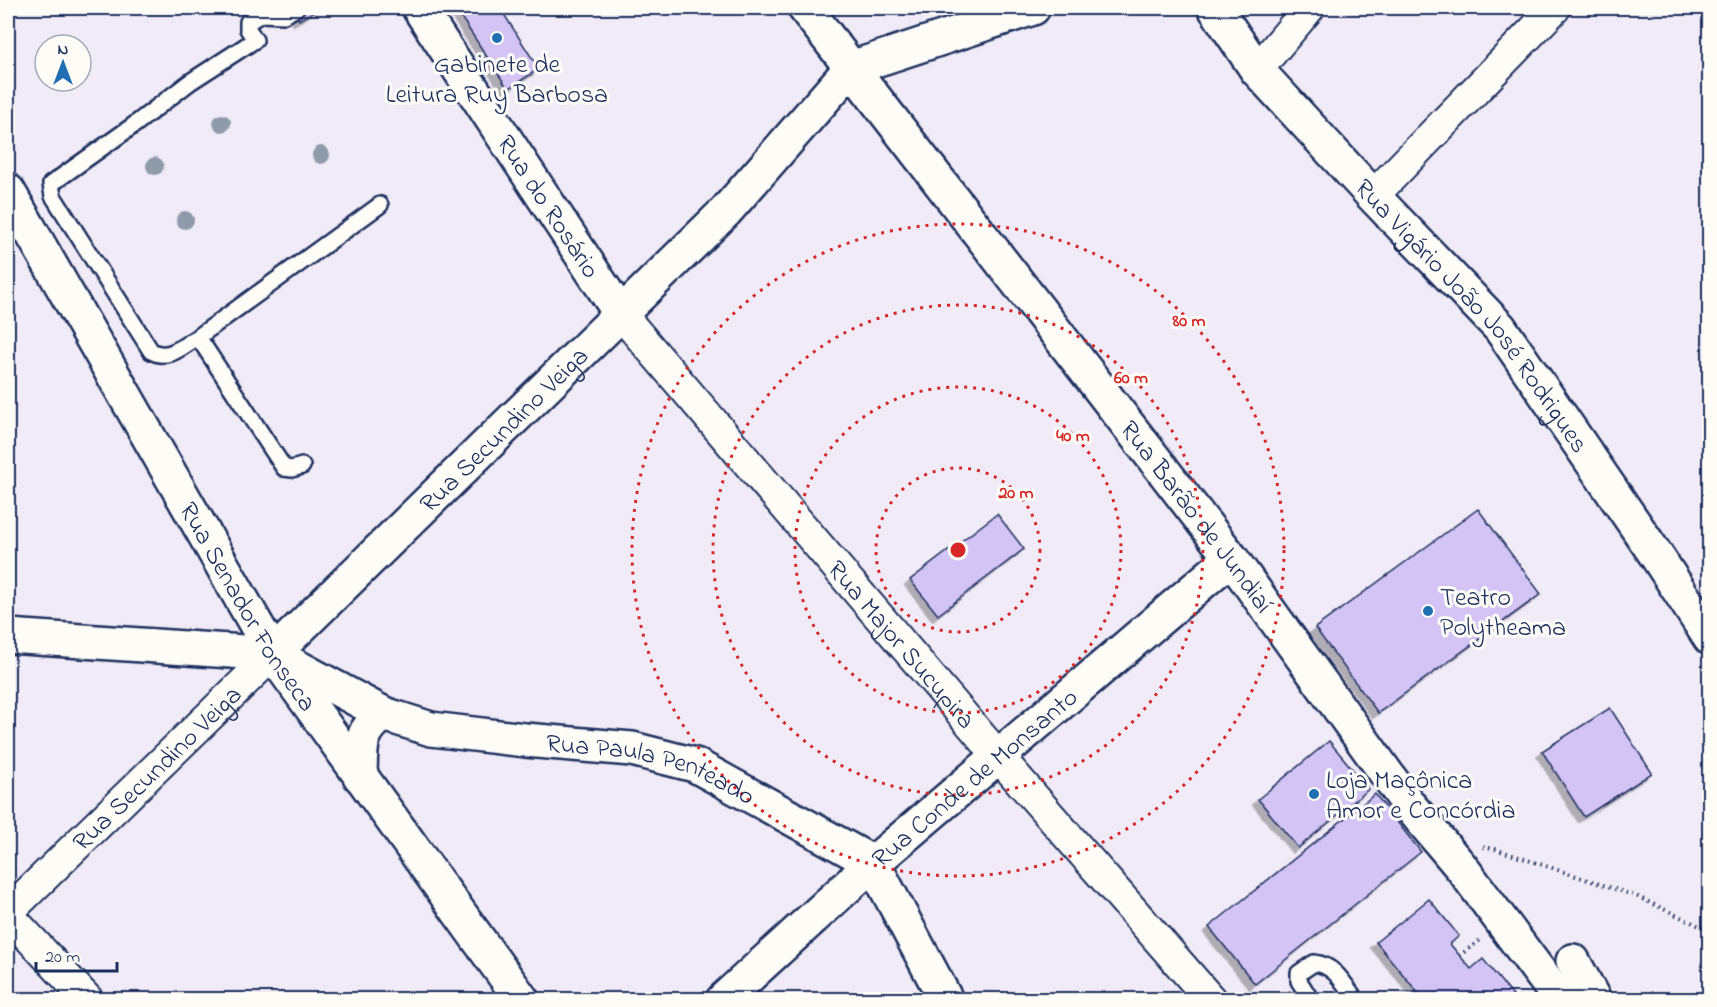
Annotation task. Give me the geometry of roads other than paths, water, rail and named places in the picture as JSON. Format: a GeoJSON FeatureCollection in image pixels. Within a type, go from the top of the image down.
{"type":"FeatureCollection","features":[{"type":"Feature","properties":{"kind":"street","name":"Rua do Rosário"},"geometry":{"type":"LineString","coordinates":[[420,8],[620,313]]}},
{"type":"Feature","properties":{"kind":"street","name":"Rua Barão de Jundiaí"},"geometry":{"type":"LineString","coordinates":[[805,8],[1231,558],[1408,805],[1462,868],[1549,995]]}},
{"type":"Feature","properties":{"kind":"street"},"geometry":{"type":"LineString","coordinates":[[851,68],[1034,8]]}},
{"type":"Feature","properties":{"kind":"street","name":"Rua Vigário João José Rodrigues"},"geometry":{"type":"LineString","coordinates":[[1215,8],[1257,70],[1373,196],[1500,328],[1658,558],[1710,638]]}},
{"type":"Feature","properties":{"kind":"street"},"geometry":{"type":"LineString","coordinates":[[1257,70],[1309,8]]}},
{"type":"Feature","properties":{"kind":"street"},"geometry":{"type":"LineString","coordinates":[[1373,196],[1555,8]]}},
{"type":"Feature","properties":{"kind":"street","name":"Rua Secundino Veiga"},"geometry":{"type":"LineString","coordinates":[[8,913],[726,211],[851,68]]}},
{"type":"Feature","properties":{"kind":"street","name":"Rua Senador Fonseca"},"geometry":{"type":"LineString","coordinates":[[8,191],[273,654],[522,999]]}},
{"type":"Feature","properties":{"kind":"street","name":"Rua Major Sucupira"},"geometry":{"type":"LineString","coordinates":[[620,313],[998,756],[1211,999]]}},
{"type":"Feature","properties":{"kind":"street","name":"Rua Conde de Monsanto"},"geometry":{"type":"LineString","coordinates":[[723,999],[873,863],[1231,558]]}},
{"type":"Feature","properties":{"kind":"street"},"geometry":{"type":"LineString","coordinates":[[8,636],[273,654]]}},
{"type":"Feature","properties":{"kind":"street","name":"Rua Paula Penteado"},"geometry":{"type":"LineString","coordinates":[[273,654],[384,714],[431,729],[632,749],[695,765],[873,863]]}},
{"type":"Feature","properties":{"kind":"street"},"geometry":{"type":"LineString","coordinates":[[360,776],[362,741],[370,724],[384,714]]}},
{"type":"Feature","properties":{"kind":"street"},"geometry":{"type":"LineString","coordinates":[[873,863],[946,999]]}},
{"type":"Feature","properties":{"kind":"street"},"geometry":{"type":"LineString","coordinates":[[8,913],[88,999]]}},
{"type":"Feature","properties":{"kind":"street"},"geometry":{"type":"LineString","coordinates":[[1573,961],[1593,999]]}},
{"type":"Feature","properties":{"kind":"lane"},"geometry":{"type":"LineString","coordinates":[[297,8],[284,15],[263,11],[248,25],[255,40],[190,82],[51,184],[53,196],[151,351],[159,356],[167,356],[198,337],[380,205]]}},
{"type":"Feature","properties":{"kind":"lane"},"geometry":{"type":"LineString","coordinates":[[198,337],[284,468],[292,470],[302,466]]}},
{"type":"Feature","properties":{"kind":"lane"},"geometry":{"type":"LineString","coordinates":[[1311,999],[1299,981],[1299,973],[1314,963],[1324,964],[1332,969],[1356,999]]}},
{"type":"Feature","properties":{"kind":"place","name":"Gabinete de Leitura Ruy Barbosa"},"geometry":{"type":"Point","coordinates":[497,38]}},
{"type":"Feature","properties":{"kind":"place","name":"Teatro Polytheama"},"geometry":{"type":"Point","coordinates":[1428,611]}},
{"type":"Feature","properties":{"kind":"place","name":"Loja Maçônica Amor e Concórdia"},"geometry":{"type":"Point","coordinates":[1314,794]}}]}
